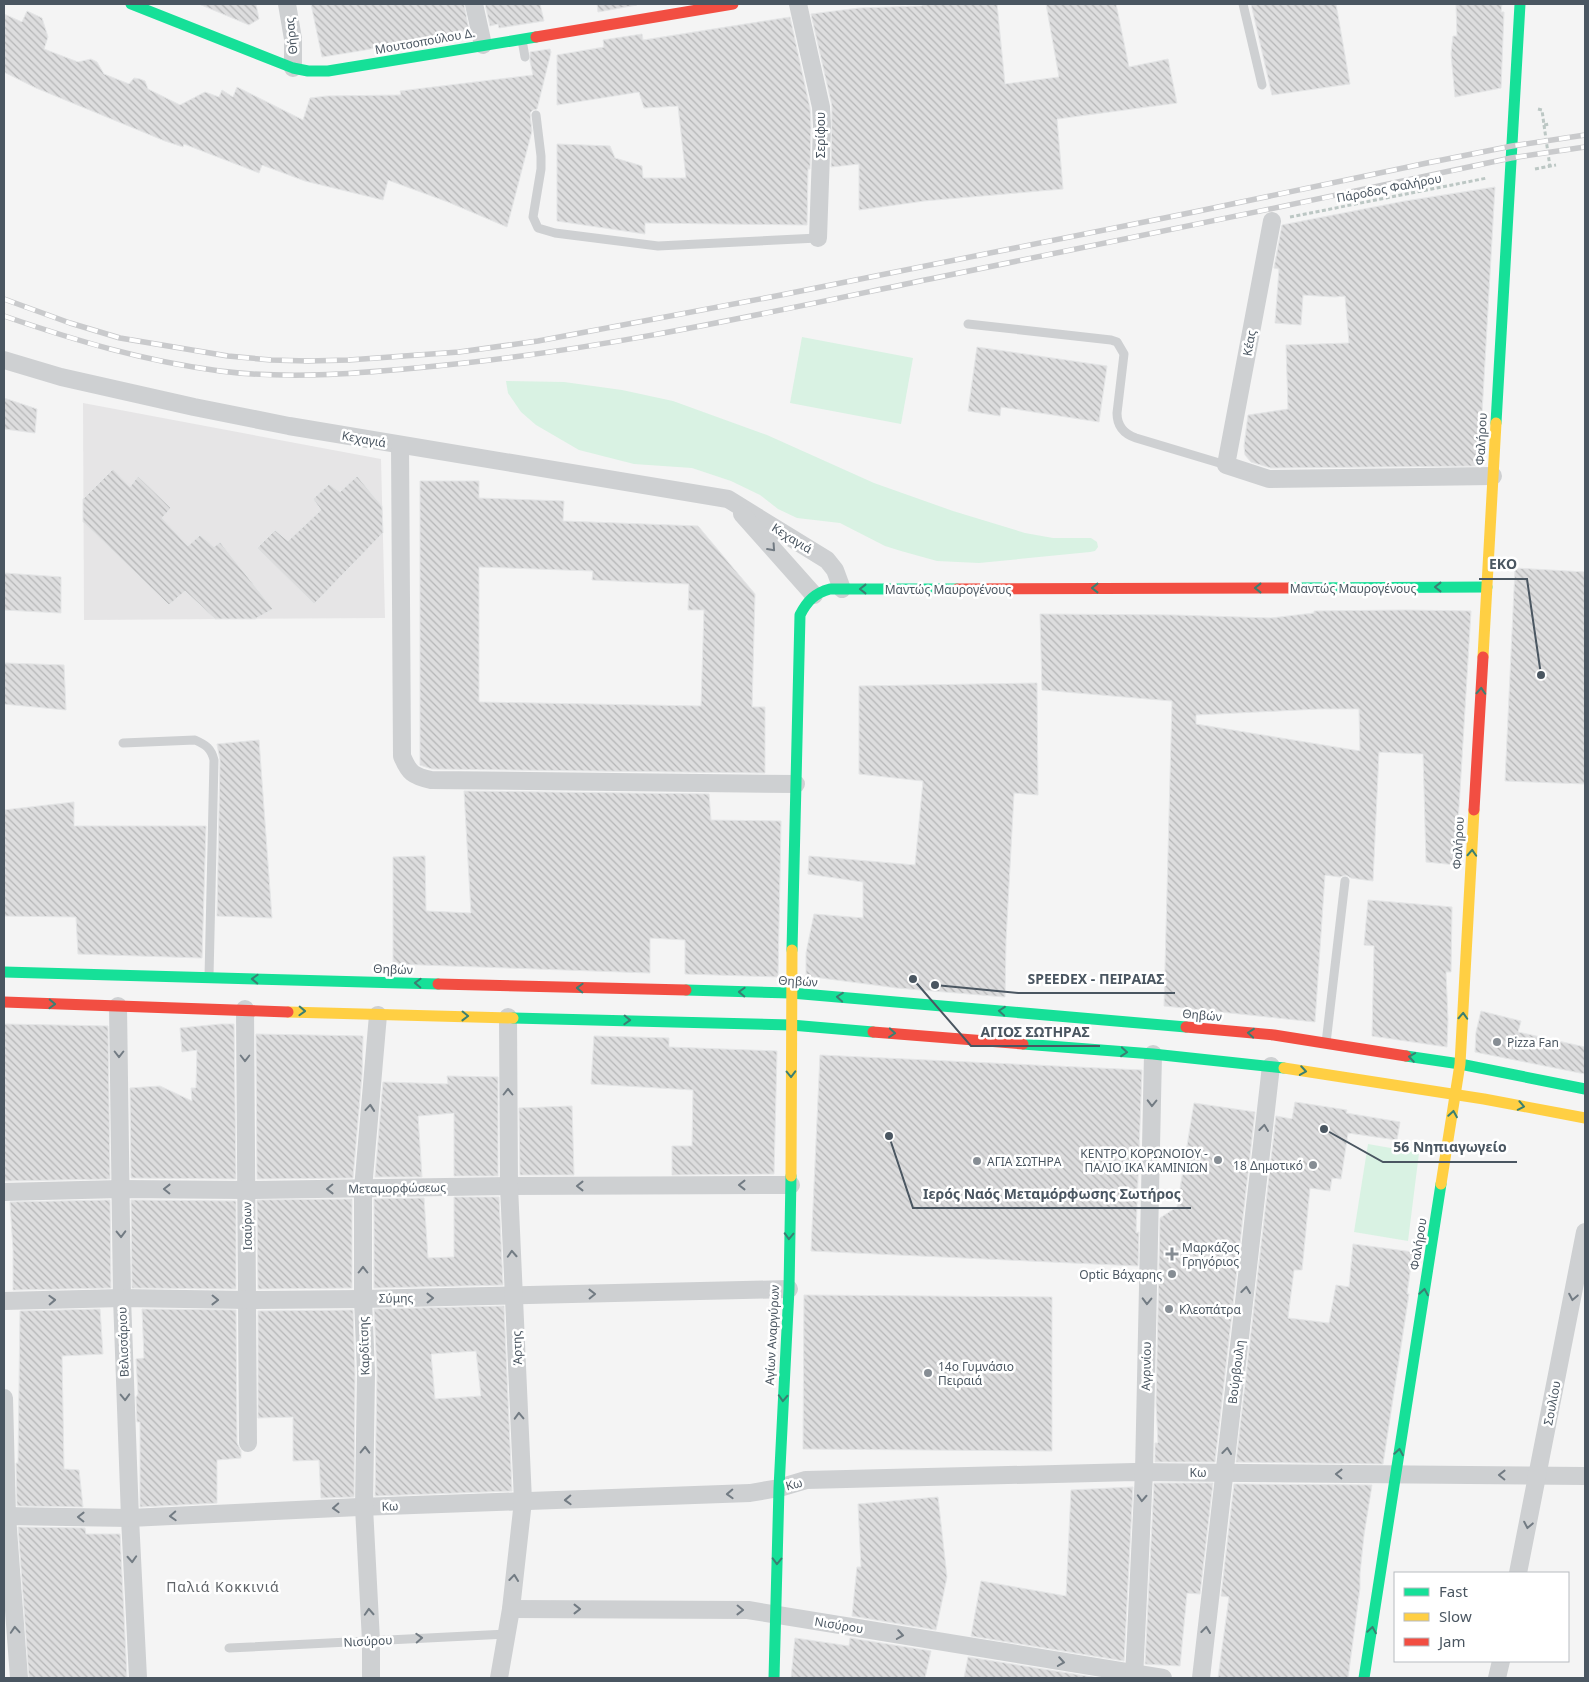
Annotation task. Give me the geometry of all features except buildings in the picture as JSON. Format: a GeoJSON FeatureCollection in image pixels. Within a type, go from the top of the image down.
{"type":"FeatureCollection","features":[{"type":"Feature","properties":{"kind":"street","name":"Μουτσοπούλου Δ."},"geometry":{"type":"LineString","coordinates":[[131,4],[293,68],[308,71],[328,71],[733,4]]}},
{"type":"Feature","properties":{"kind":"street","name":"Θήρας"},"geometry":{"type":"LineString","coordinates":[[287,4],[293,39],[293,68]]}},
{"type":"Feature","properties":{"kind":"street"},"geometry":{"type":"LineString","coordinates":[[474,4],[483,45]]}},
{"type":"Feature","properties":{"kind":"street","name":"Σερίφου"},"geometry":{"type":"LineString","coordinates":[[798,4],[821,107],[818,238]]}},
{"type":"Feature","properties":{"kind":"street","name":"Φαλήρου"},"geometry":{"type":"LineString","coordinates":[[1364,1678],[1460,1064],[1520,4]]}},
{"type":"Feature","properties":{"kind":"street","name":"Κέας"},"geometry":{"type":"LineString","coordinates":[[1226,465],[1272,221]]}},
{"type":"Feature","properties":{"kind":"street","name":"Κεχαγιά"},"geometry":{"type":"LineString","coordinates":[[4,360],[61,377],[194,407],[400,445],[728,499],[827,560],[835,570],[842,589]]}},
{"type":"Feature","properties":{"kind":"street"},"geometry":{"type":"LineString","coordinates":[[400,445],[402,756],[412,774],[430,780],[796,784]]}},
{"type":"Feature","properties":{"kind":"street"},"geometry":{"type":"LineString","coordinates":[[1226,465],[1269,479],[1493,476]]}},
{"type":"Feature","properties":{"kind":"street","name":"Κεχαγιά"},"geometry":{"type":"LineString","coordinates":[[728,499],[814,595]]}},
{"type":"Feature","properties":{"kind":"street","name":"Μαντώς Μαυρογένους"},"geometry":{"type":"LineString","coordinates":[[814,595],[830,589],[1487,587]]}},
{"type":"Feature","properties":{"kind":"street"},"geometry":{"type":"LineString","coordinates":[[791,993],[800,615],[804,606],[814,595]]}},
{"type":"Feature","properties":{"kind":"street","name":"Θηβών"},"geometry":{"type":"LineString","coordinates":[[4,972],[791,993],[1244,1032],[1460,1064],[1585,1089]]}},
{"type":"Feature","properties":{"kind":"street","name":"Αγίων Αναργύρων"},"geometry":{"type":"LineString","coordinates":[[774,1678],[779,1488],[791,1185],[791,993]]}},
{"type":"Feature","properties":{"kind":"street"},"geometry":{"type":"LineString","coordinates":[[4,1002],[378,1015],[791,1025],[1153,1054],[1272,1066],[1456,1095],[1585,1118]]}},
{"type":"Feature","properties":{"kind":"street","name":"Βελισσάριου"},"geometry":{"type":"LineString","coordinates":[[118,1006],[122,1298],[138,1678]]}},
{"type":"Feature","properties":{"kind":"street","name":"Ισαύρων"},"geometry":{"type":"LineString","coordinates":[[245,1009],[248,1443]]}},
{"type":"Feature","properties":{"kind":"street","name":"Καρδίτσης"},"geometry":{"type":"LineString","coordinates":[[371,1678],[371,1641],[364,1507],[366,1373],[363,1299],[363,1189],[378,1015]]}},
{"type":"Feature","properties":{"kind":"street","name":"Άρτης"},"geometry":{"type":"LineString","coordinates":[[498,1678],[511,1609],[523,1501],[509,1186],[508,1017]]}},
{"type":"Feature","properties":{"kind":"street","name":"Αγρινίου"},"geometry":{"type":"LineString","coordinates":[[1134,1676],[1144,1472],[1153,1054]]}},
{"type":"Feature","properties":{"kind":"street","name":"Βούρβουλη"},"geometry":{"type":"LineString","coordinates":[[1201,1678],[1272,1066]]}},
{"type":"Feature","properties":{"kind":"street","name":"Μεταμορφώσεως"},"geometry":{"type":"LineString","coordinates":[[4,1192],[120,1189],[246,1190],[509,1186],[791,1185]]}},
{"type":"Feature","properties":{"kind":"street","name":"Σουλίου"},"geometry":{"type":"LineString","coordinates":[[1518,1572],[1585,1232]]}},
{"type":"Feature","properties":{"kind":"street","name":"Σύμης"},"geometry":{"type":"LineString","coordinates":[[4,1301],[122,1298],[363,1299],[788,1289]]}},
{"type":"Feature","properties":{"kind":"street"},"geometry":{"type":"LineString","coordinates":[[4,1398],[5,1516],[18,1678]]}},
{"type":"Feature","properties":{"kind":"street","name":"Κω"},"geometry":{"type":"LineString","coordinates":[[5,1516],[130,1518],[364,1507],[750,1493],[779,1488],[806,1480],[1144,1472],[1585,1476]]}},
{"type":"Feature","properties":{"kind":"street","name":"Νισύρου"},"geometry":{"type":"LineString","coordinates":[[511,1609],[748,1610],[1134,1676],[1163,1678]]}},
{"type":"Feature","properties":{"kind":"street"},"geometry":{"type":"LineString","coordinates":[[1497,1678],[1501,1662]]}},
{"type":"Feature","properties":{"kind":"lane"},"geometry":{"type":"LineString","coordinates":[[1243,4],[1262,84]]}},
{"type":"Feature","properties":{"kind":"lane"},"geometry":{"type":"LineString","coordinates":[[522,40],[525,57]]}},
{"type":"Feature","properties":{"kind":"lane"},"geometry":{"type":"LineString","coordinates":[[536,115],[541,169],[533,217],[538,228],[555,233],[658,246],[818,238]]}},
{"type":"Feature","properties":{"kind":"lane"},"geometry":{"type":"LineString","coordinates":[[968,324],[1116,342],[1124,354],[1116,413],[1121,428],[1130,436],[1226,465]]}},
{"type":"Feature","properties":{"kind":"lane"},"geometry":{"type":"LineString","coordinates":[[123,743],[195,740],[206,745],[211,750],[214,760],[209,977]]}},
{"type":"Feature","properties":{"kind":"lane"},"geometry":{"type":"LineString","coordinates":[[1326,1043],[1345,881]]}},
{"type":"Feature","properties":{"kind":"lane","name":"Νισύρου"},"geometry":{"type":"LineString","coordinates":[[229,1648],[507,1634]]}},
{"type":"Feature","properties":{"kind":"path"},"geometry":{"type":"LineString","coordinates":[[1544,125],[1550,167]]}},
{"type":"Feature","properties":{"kind":"path","name":"Πάροδος Φαλήρου"},"geometry":{"type":"LineString","coordinates":[[1272,221],[1510,173]]}},
{"type":"Feature","properties":{"kind":"shaded area"},"geometry":{"type":"Polygon","coordinates":[[[83,403],[381,459],[385,618],[84,620],[83,403]]]}},
{"type":"Feature","properties":{"kind":"green space"},"geometry":{"type":"Polygon","coordinates":[[[802,337],[913,358],[901,424],[790,403],[802,337]]]}},
{"type":"Feature","properties":{"kind":"green space"},"geometry":{"type":"Polygon","coordinates":[[[506,381],[564,382],[622,390],[673,401],[767,435],[874,483],[953,511],[1025,533],[1053,538],[1091,538],[1097,542],[1098,547],[1095,551],[1090,552],[979,563],[937,561],[901,551],[885,546],[840,523],[797,518],[778,509],[760,495],[731,481],[692,468],[634,464],[579,450],[536,425],[521,412],[508,393],[506,381]]]}},
{"type":"Feature","properties":{"kind":"green space"},"geometry":{"type":"Polygon","coordinates":[[[1368,1144],[1419,1153],[1408,1241],[1354,1232],[1368,1144]]]}},
{"type":"Feature","properties":{"kind":"railway"},"geometry":{"type":"LineString","coordinates":[[4,299],[70,323],[120,338],[228,356],[308,361],[459,352],[538,341],[776,296],[1512,146],[1585,135]]}},
{"type":"Feature","properties":{"kind":"railway"},"geometry":{"type":"LineString","coordinates":[[4,316],[58,334],[138,356],[220,371],[247,374],[301,375],[355,373],[436,366],[560,350],[684,329],[1511,158],[1585,147]]}},
{"type":"Feature","properties":{"kind":"traffic: fast"},"geometry":{"type":"LineString","coordinates":[[131,4],[293,68],[308,71],[328,71],[536,37]]}},
{"type":"Feature","properties":{"kind":"traffic: fast"},"geometry":{"type":"LineString","coordinates":[[1496,423],[1520,4]]}},
{"type":"Feature","properties":{"kind":"traffic: fast"},"geometry":{"type":"LineString","coordinates":[[1290,588],[1487,587]]}},
{"type":"Feature","properties":{"kind":"traffic: fast"},"geometry":{"type":"LineString","coordinates":[[792,950],[800,615],[812,598],[830,589],[957,589]]}},
{"type":"Feature","properties":{"kind":"traffic: fast"},"geometry":{"type":"LineString","coordinates":[[4,972],[438,984]]}},
{"type":"Feature","properties":{"kind":"traffic: fast"},"geometry":{"type":"LineString","coordinates":[[686,990],[791,993],[1186,1027]]}},
{"type":"Feature","properties":{"kind":"traffic: fast"},"geometry":{"type":"LineString","coordinates":[[513,1018],[791,1025],[873,1032]]}},
{"type":"Feature","properties":{"kind":"traffic: fast"},"geometry":{"type":"LineString","coordinates":[[1023,1044],[1153,1054],[1284,1068]]}},
{"type":"Feature","properties":{"kind":"traffic: fast"},"geometry":{"type":"LineString","coordinates":[[1406,1056],[1460,1064],[1585,1089]]}},
{"type":"Feature","properties":{"kind":"traffic: fast"},"geometry":{"type":"LineString","coordinates":[[774,1678],[779,1488],[789,1289],[791,1176]]}},
{"type":"Feature","properties":{"kind":"traffic: fast"},"geometry":{"type":"LineString","coordinates":[[1364,1678],[1441,1184]]}},
{"type":"Feature","properties":{"kind":"traffic: slow"},"geometry":{"type":"LineString","coordinates":[[1483,657],[1496,423]]}},
{"type":"Feature","properties":{"kind":"traffic: slow"},"geometry":{"type":"LineString","coordinates":[[1441,1184],[1460,1064],[1474,810]]}},
{"type":"Feature","properties":{"kind":"traffic: slow"},"geometry":{"type":"LineString","coordinates":[[791,1176],[792,950]]}},
{"type":"Feature","properties":{"kind":"traffic: slow"},"geometry":{"type":"LineString","coordinates":[[288,1012],[513,1018]]}},
{"type":"Feature","properties":{"kind":"traffic: slow"},"geometry":{"type":"LineString","coordinates":[[1284,1068],[1484,1099],[1585,1118]]}},
{"type":"Feature","properties":{"kind":"traffic: jam"},"geometry":{"type":"LineString","coordinates":[[536,37],[733,4]]}},
{"type":"Feature","properties":{"kind":"traffic: jam"},"geometry":{"type":"LineString","coordinates":[[957,589],[1290,588]]}},
{"type":"Feature","properties":{"kind":"traffic: jam"},"geometry":{"type":"LineString","coordinates":[[1474,810],[1483,657]]}},
{"type":"Feature","properties":{"kind":"traffic: jam"},"geometry":{"type":"LineString","coordinates":[[438,984],[686,990]]}},
{"type":"Feature","properties":{"kind":"traffic: jam"},"geometry":{"type":"LineString","coordinates":[[4,1002],[288,1012]]}},
{"type":"Feature","properties":{"kind":"traffic: jam"},"geometry":{"type":"LineString","coordinates":[[1186,1027],[1274,1035],[1406,1056]]}},
{"type":"Feature","properties":{"kind":"traffic: jam"},"geometry":{"type":"LineString","coordinates":[[873,1032],[1023,1044]]}},
{"type":"Feature","properties":{"kind":"place","name":"EKO"},"geometry":{"type":"Point","coordinates":[1541,675]}},
{"type":"Feature","properties":{"kind":"place","name":"ΑΓΙΟΣ ΣΩΤΗΡΑΣ"},"geometry":{"type":"Point","coordinates":[913,979]}},
{"type":"Feature","properties":{"kind":"place","name":"SPEEDEX - ΠΕΙΡΑΙΑΣ"},"geometry":{"type":"Point","coordinates":[935,985]}},
{"type":"Feature","properties":{"kind":"place","name":"Pizza Fan"},"geometry":{"type":"Point","coordinates":[1497,1042]}},
{"type":"Feature","properties":{"kind":"place","name":"56 Νηπιαγωγείο"},"geometry":{"type":"Point","coordinates":[1324,1129]}},
{"type":"Feature","properties":{"kind":"place","name":"Ιερός Ναός Μεταμόρφωσης Σωτήρος"},"geometry":{"type":"Point","coordinates":[889,1136]}},
{"type":"Feature","properties":{"kind":"place","name":"ΚΕΝΤΡΟ ΚΟΡΩΝΟΙΟΥ - ΠΑΛΙΟ ΙΚΑ ΚΑΜΙΝΙΩΝ"},"geometry":{"type":"Point","coordinates":[1218,1160]}},
{"type":"Feature","properties":{"kind":"place","name":"ΑΓΙΑ ΣΩΤΗΡΑ"},"geometry":{"type":"Point","coordinates":[977,1161]}},
{"type":"Feature","properties":{"kind":"place","name":"18 Δημοτικό"},"geometry":{"type":"Point","coordinates":[1313,1165]}},
{"type":"Feature","properties":{"kind":"place","name":"Μαρκάζος Γρηγόριος"},"geometry":{"type":"Point","coordinates":[1172,1254]}},
{"type":"Feature","properties":{"kind":"place","name":"Optic Βάχαρης"},"geometry":{"type":"Point","coordinates":[1172,1274]}},
{"type":"Feature","properties":{"kind":"place","name":"Κλεοπάτρα"},"geometry":{"type":"Point","coordinates":[1169,1309]}},
{"type":"Feature","properties":{"kind":"place","name":"14ο Γυμνάσιο Πειραιά"},"geometry":{"type":"Point","coordinates":[928,1373]}},
{"type":"Feature","properties":{"kind":"district","name":"Παλιά Κοκκινιά"},"geometry":{"type":"Point","coordinates":[223,1586]}}]}
